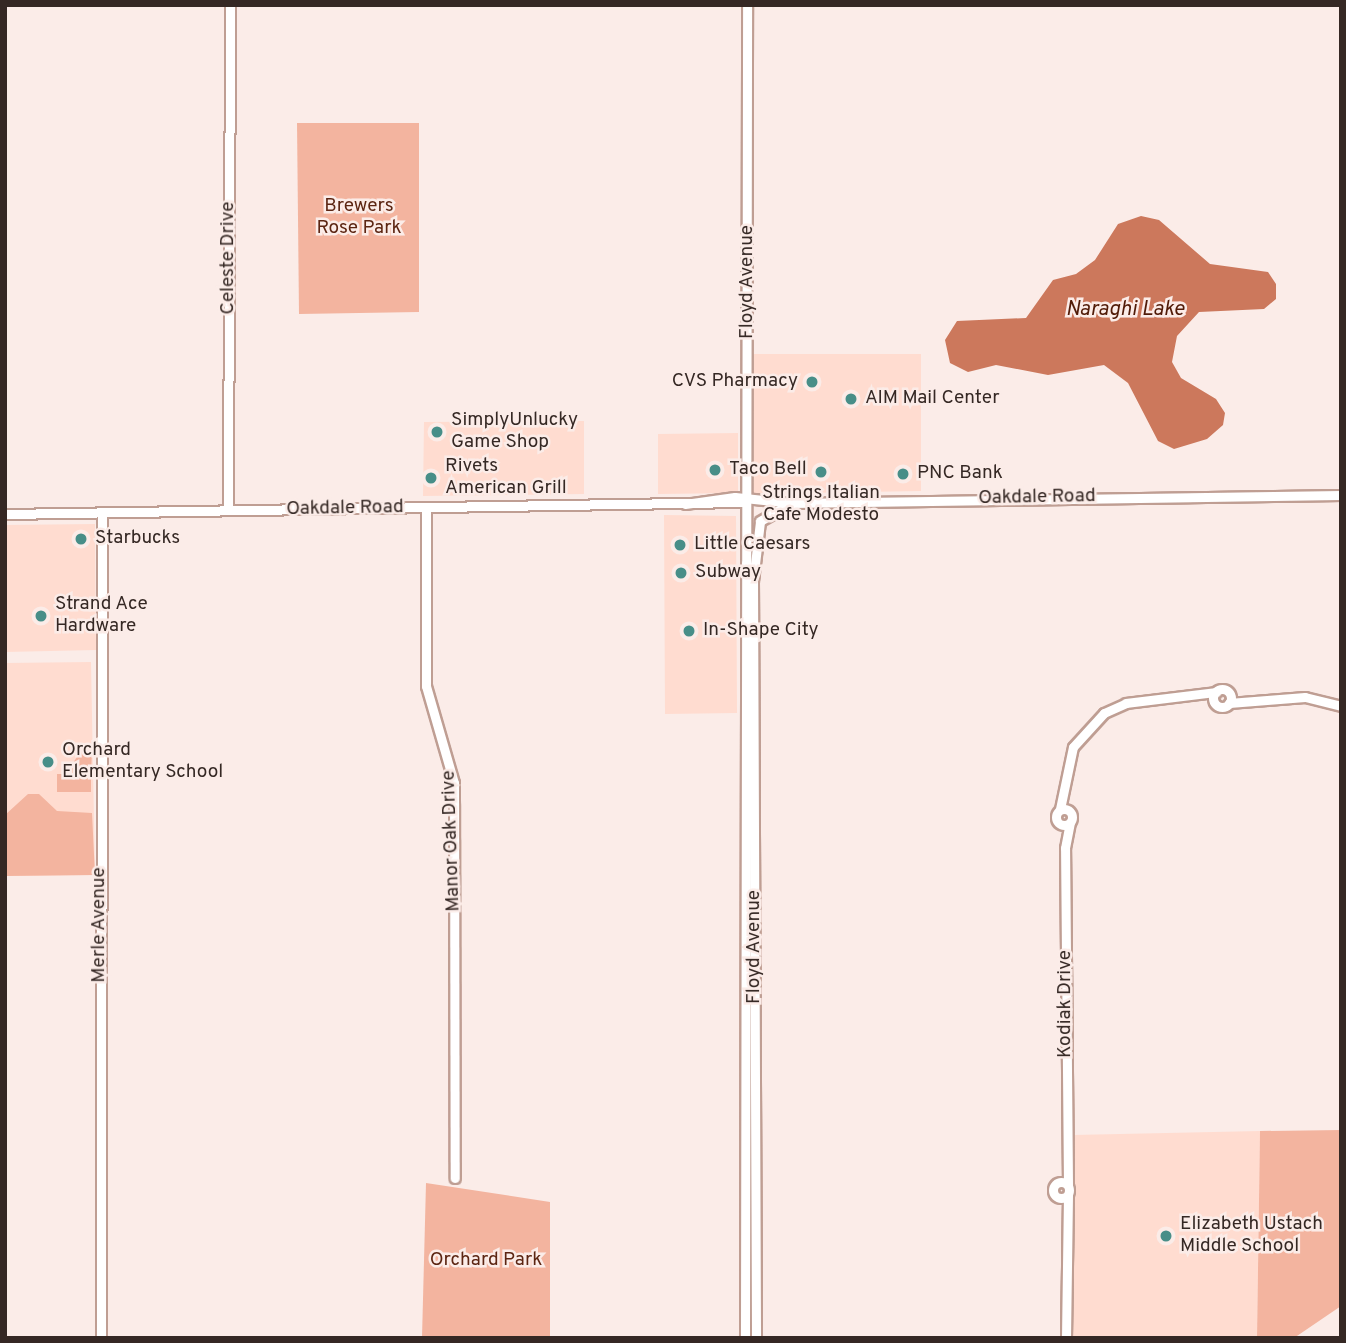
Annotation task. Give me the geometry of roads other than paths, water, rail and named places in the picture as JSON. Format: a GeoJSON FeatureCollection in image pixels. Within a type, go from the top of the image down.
{"type":"FeatureCollection","features":[{"type":"Feature","properties":{"kind":"street","name":"Celeste Drive"},"geometry":{"type":"LineString","coordinates":[[228,510],[230,5]]}},
{"type":"Feature","properties":{"kind":"street","name":"Floyd Avenue"},"geometry":{"type":"LineString","coordinates":[[745,1338],[744,558],[747,5]]}},
{"type":"Feature","properties":{"kind":"street","name":"Oakdale Road"},"geometry":{"type":"LineString","coordinates":[[5,514],[1341,494]]}},
{"type":"Feature","properties":{"kind":"street"},"geometry":{"type":"LineString","coordinates":[[753,581],[760,521],[792,503]]}},
{"type":"Feature","properties":{"kind":"street","name":"Manor Oak Drive"},"geometry":{"type":"LineString","coordinates":[[426,508],[426,686],[454,783],[455,1178]]}},
{"type":"Feature","properties":{"kind":"street","name":"Merle Avenue"},"geometry":{"type":"LineString","coordinates":[[101,1338],[102,512]]}},
{"type":"Feature","properties":{"kind":"street","name":"Floyd Avenue"},"geometry":{"type":"LineString","coordinates":[[744,558],[753,581],[756,1338]]}},
{"type":"Feature","properties":{"kind":"street"},"geometry":{"type":"LineString","coordinates":[[1215,704],[1216,692]]}},
{"type":"Feature","properties":{"kind":"street"},"geometry":{"type":"LineString","coordinates":[[1065,810],[1065,782],[1078,738],[1104,713],[1126,703],[1193,698],[1216,692],[1229,698]]}},
{"type":"Feature","properties":{"kind":"street"},"geometry":{"type":"LineString","coordinates":[[1193,698],[1215,704],[1229,698],[1305,697],[1341,706]]}},
{"type":"Feature","properties":{"kind":"street","name":"Kodiak Drive"},"geometry":{"type":"LineString","coordinates":[[1065,810],[1070,822],[1065,848],[1068,1190],[1066,1338]]}},
{"type":"Feature","properties":{"kind":"street","name":"Kodiak Drive"},"geometry":{"type":"LineString","coordinates":[[1065,810],[1060,824],[1065,848]]}},
{"type":"Feature","properties":{"kind":"street"},"geometry":{"type":"LineString","coordinates":[[1060,824],[1070,822]]}},
{"type":"Feature","properties":{"kind":"street","name":"Kodiak Drive"},"geometry":{"type":"LineString","coordinates":[[1057,1182],[1066,1159]]}},
{"type":"Feature","properties":{"kind":"street"},"geometry":{"type":"LineString","coordinates":[[1057,1182],[1068,1190],[1057,1197]]}},
{"type":"Feature","properties":{"kind":"street"},"geometry":{"type":"LineString","coordinates":[[1057,1182],[1057,1197]]}},
{"type":"Feature","properties":{"kind":"street","name":"Kodiak Drive"},"geometry":{"type":"LineString","coordinates":[[1057,1197],[1067,1221]]}},
{"type":"Feature","properties":{"kind":"water","name":"Naraghi Lake"},"geometry":{"type":"Polygon","coordinates":[[[1141,216],[1159,220],[1210,264],[1268,272],[1276,284],[1276,299],[1264,309],[1199,312],[1177,336],[1172,362],[1181,378],[1216,399],[1225,413],[1223,425],[1207,439],[1174,449],[1158,441],[1128,383],[1104,365],[1048,375],[996,365],[968,372],[950,363],[945,340],[957,321],[1026,318],[1053,280],[1076,274],[1095,260],[1118,224],[1141,216]]]}},
{"type":"Feature","properties":{"kind":"place","name":"CVS Pharmacy"},"geometry":{"type":"Point","coordinates":[812,382]}},
{"type":"Feature","properties":{"kind":"place","name":"AIM Mail Center"},"geometry":{"type":"Point","coordinates":[851,399]}},
{"type":"Feature","properties":{"kind":"place","name":"SimplyUnlucky Game Shop"},"geometry":{"type":"Point","coordinates":[437,432]}},
{"type":"Feature","properties":{"kind":"place","name":"Taco Bell"},"geometry":{"type":"Point","coordinates":[715,470]}},
{"type":"Feature","properties":{"kind":"place","name":"Strings Italian Cafe Modesto"},"geometry":{"type":"Point","coordinates":[821,472]}},
{"type":"Feature","properties":{"kind":"place","name":"PNC Bank"},"geometry":{"type":"Point","coordinates":[903,474]}},
{"type":"Feature","properties":{"kind":"place","name":"Rivets American Grill"},"geometry":{"type":"Point","coordinates":[431,478]}},
{"type":"Feature","properties":{"kind":"place","name":"Starbucks"},"geometry":{"type":"Point","coordinates":[81,539]}},
{"type":"Feature","properties":{"kind":"place","name":"Little Caesars"},"geometry":{"type":"Point","coordinates":[680,545]}},
{"type":"Feature","properties":{"kind":"place","name":"Subway"},"geometry":{"type":"Point","coordinates":[681,573]}},
{"type":"Feature","properties":{"kind":"place","name":"Strand Ace Hardware"},"geometry":{"type":"Point","coordinates":[41,616]}},
{"type":"Feature","properties":{"kind":"place","name":"In-Shape City"},"geometry":{"type":"Point","coordinates":[689,631]}},
{"type":"Feature","properties":{"kind":"place","name":"Orchard Elementary School"},"geometry":{"type":"Point","coordinates":[48,762]}},
{"type":"Feature","properties":{"kind":"place","name":"Elizabeth Ustach Middle School"},"geometry":{"type":"Point","coordinates":[1166,1236]}},
{"type":"Feature","properties":{"kind":"park label","name":"Brewers Rose Park"},"geometry":{"type":"Point","coordinates":[359,218]}},
{"type":"Feature","properties":{"kind":"park label","name":"Orchard Park"},"geometry":{"type":"Point","coordinates":[486,1261]}}]}
